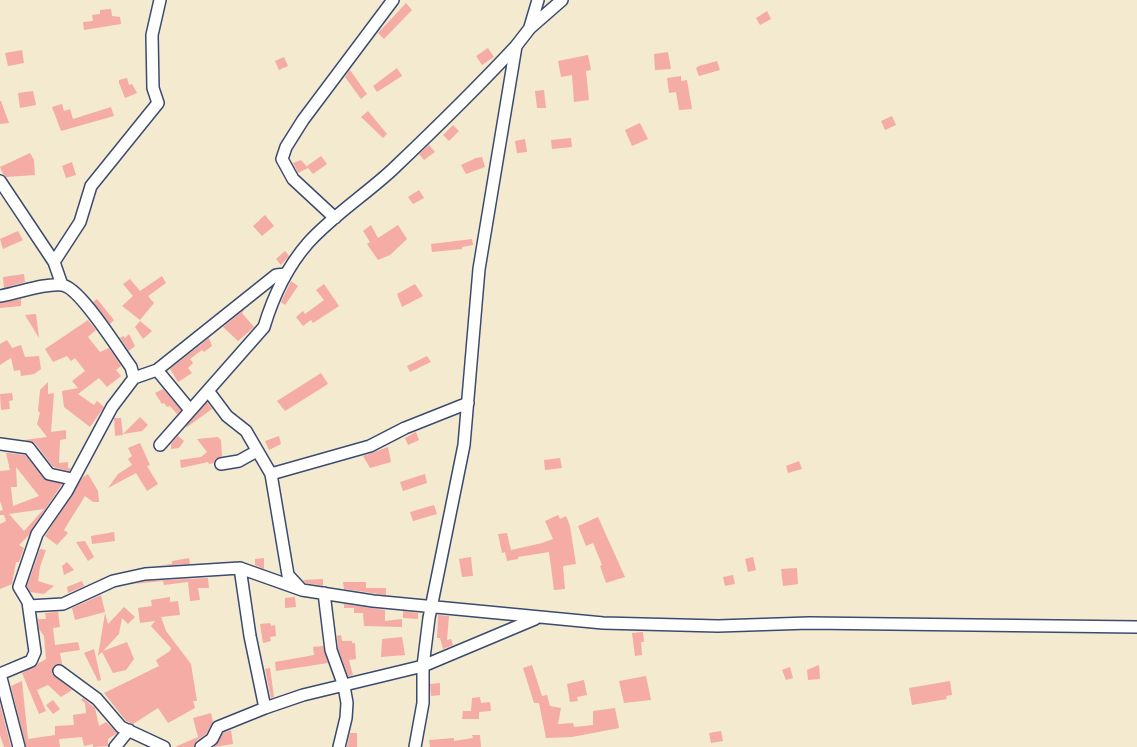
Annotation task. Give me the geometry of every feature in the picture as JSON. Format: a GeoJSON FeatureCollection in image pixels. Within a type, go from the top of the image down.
{"type":"FeatureCollection","features":[{"type":"Feature","properties":{"kind":"street"},"geometry":{"type":"LineString","coordinates":[[54,262],[80,222],[92,186],[158,103],[153,88],[152,35],[160,0]]}},
{"type":"Feature","properties":{"kind":"street"},"geometry":{"type":"LineString","coordinates":[[336,218],[293,179],[282,159],[286,147],[303,120],[393,0]]}},
{"type":"Feature","properties":{"kind":"street"},"geometry":{"type":"LineString","coordinates":[[530,28],[538,0]]}},
{"type":"Feature","properties":{"kind":"street"},"geometry":{"type":"LineString","coordinates":[[160,445],[190,410],[209,392],[230,364],[264,327],[270,305],[286,274],[308,243],[385,176],[455,110],[516,46],[530,28],[562,0]]}},
{"type":"Feature","properties":{"kind":"street"},"geometry":{"type":"LineString","coordinates":[[415,747],[423,703],[423,666],[464,445],[479,269],[516,46]]}},
{"type":"Feature","properties":{"kind":"street"},"geometry":{"type":"LineString","coordinates":[[0,181],[54,262],[62,285]]}},
{"type":"Feature","properties":{"kind":"street"},"geometry":{"type":"LineString","coordinates":[[19,747],[0,674],[31,661],[35,652],[29,606],[19,588],[37,534],[67,491],[112,407],[134,378],[157,370],[276,275],[286,274]]}},
{"type":"Feature","properties":{"kind":"street"},"geometry":{"type":"LineString","coordinates":[[0,296],[62,285],[73,291],[92,312],[132,367],[134,378]]}},
{"type":"Feature","properties":{"kind":"street"},"geometry":{"type":"LineString","coordinates":[[157,370],[190,410]]}},
{"type":"Feature","properties":{"kind":"street"},"geometry":{"type":"LineString","coordinates":[[209,392],[227,416],[246,431],[272,474],[288,575],[302,590]]}},
{"type":"Feature","properties":{"kind":"street"},"geometry":{"type":"LineString","coordinates":[[272,474],[370,446],[405,428],[468,403]]}},
{"type":"Feature","properties":{"kind":"street"},"geometry":{"type":"LineString","coordinates":[[0,444],[29,448],[49,474],[72,480]]}},
{"type":"Feature","properties":{"kind":"street"},"geometry":{"type":"LineString","coordinates":[[221,464],[239,461],[257,451]]}},
{"type":"Feature","properties":{"kind":"street"},"geometry":{"type":"LineString","coordinates":[[29,606],[62,604],[113,581],[145,574],[240,568],[302,590],[373,601],[536,618],[640,625],[718,626],[809,623],[1137,627]]}},
{"type":"Feature","properties":{"kind":"street"},"geometry":{"type":"LineString","coordinates":[[240,568],[250,636],[265,708]]}},
{"type":"Feature","properties":{"kind":"street"},"geometry":{"type":"LineString","coordinates":[[324,593],[330,650],[344,686],[346,718],[338,747]]}},
{"type":"Feature","properties":{"kind":"street"},"geometry":{"type":"LineString","coordinates":[[201,747],[212,739],[218,728],[265,708],[303,695],[423,666],[536,618]]}},
{"type":"Feature","properties":{"kind":"street"},"geometry":{"type":"LineString","coordinates":[[59,671],[97,699],[122,727],[164,747]]}},
{"type":"Feature","properties":{"kind":"street"},"geometry":{"type":"LineString","coordinates":[[115,747],[129,730]]}},
{"type":"Feature","properties":{"kind":"building"},"geometry":{"type":"Polygon","coordinates":[[[406,3],[412,10],[384,39],[378,33],[406,3]]]}},
{"type":"Feature","properties":{"kind":"building"},"geometry":{"type":"Polygon","coordinates":[[[111,9],[112,16],[120,17],[121,24],[84,30],[83,22],[93,21],[92,15],[100,14],[100,10],[111,9]]]}},
{"type":"Feature","properties":{"kind":"building"},"geometry":{"type":"Polygon","coordinates":[[[767,11],[771,19],[760,25],[756,18],[767,11]]]}},
{"type":"Feature","properties":{"kind":"building"},"geometry":{"type":"Polygon","coordinates":[[[488,48],[494,57],[482,65],[476,56],[488,48]]]}},
{"type":"Feature","properties":{"kind":"building"},"geometry":{"type":"Polygon","coordinates":[[[22,50],[24,63],[8,66],[5,53],[22,50]]]}},
{"type":"Feature","properties":{"kind":"building"},"geometry":{"type":"Polygon","coordinates":[[[668,52],[671,69],[655,70],[654,54],[668,52]]]}},
{"type":"Feature","properties":{"kind":"building"},"geometry":{"type":"Polygon","coordinates":[[[588,55],[591,70],[586,71],[589,100],[574,102],[572,75],[561,77],[558,61],[588,55]]]}},
{"type":"Feature","properties":{"kind":"building"},"geometry":{"type":"Polygon","coordinates":[[[284,57],[288,66],[279,70],[275,61],[284,57]]]}},
{"type":"Feature","properties":{"kind":"building"},"geometry":{"type":"Polygon","coordinates":[[[717,61],[720,70],[699,76],[696,68],[717,61]]]}},
{"type":"Feature","properties":{"kind":"building"},"geometry":{"type":"Polygon","coordinates":[[[397,68],[402,76],[377,92],[373,86],[397,68]]]}},
{"type":"Feature","properties":{"kind":"building"},"geometry":{"type":"Polygon","coordinates":[[[350,70],[367,94],[361,99],[345,77],[350,70]]]}},
{"type":"Feature","properties":{"kind":"building"},"geometry":{"type":"Polygon","coordinates":[[[681,76],[681,81],[687,80],[692,109],[679,110],[676,92],[669,93],[667,78],[681,76]]]}},
{"type":"Feature","properties":{"kind":"building"},"geometry":{"type":"Polygon","coordinates":[[[127,78],[129,85],[132,84],[137,93],[125,98],[119,80],[127,78]]]}},
{"type":"Feature","properties":{"kind":"building"},"geometry":{"type":"Polygon","coordinates":[[[544,90],[546,108],[537,108],[535,91],[544,90]]]}},
{"type":"Feature","properties":{"kind":"building"},"geometry":{"type":"Polygon","coordinates":[[[33,91],[36,105],[20,108],[18,93],[33,91]]]}},
{"type":"Feature","properties":{"kind":"building"},"geometry":{"type":"Polygon","coordinates":[[[1,101],[9,123],[0,124],[1,101]]]}},
{"type":"Feature","properties":{"kind":"building"},"geometry":{"type":"Polygon","coordinates":[[[62,104],[64,111],[70,109],[73,119],[111,107],[114,116],[61,131],[52,107],[62,104]]]}},
{"type":"Feature","properties":{"kind":"building"},"geometry":{"type":"Polygon","coordinates":[[[368,111],[387,134],[383,138],[361,117],[368,111]]]}},
{"type":"Feature","properties":{"kind":"building"},"geometry":{"type":"Polygon","coordinates":[[[892,116],[896,125],[885,130],[881,121],[892,116]]]}},
{"type":"Feature","properties":{"kind":"building"},"geometry":{"type":"Polygon","coordinates":[[[640,123],[648,139],[632,146],[625,130],[640,123]]]}},
{"type":"Feature","properties":{"kind":"building"},"geometry":{"type":"Polygon","coordinates":[[[453,125],[459,131],[449,141],[443,135],[453,125]]]}},
{"type":"Feature","properties":{"kind":"building"},"geometry":{"type":"Polygon","coordinates":[[[571,138],[572,147],[552,149],[551,140],[571,138]]]}},
{"type":"Feature","properties":{"kind":"building"},"geometry":{"type":"Polygon","coordinates":[[[525,139],[527,152],[517,153],[515,141],[525,139]]]}},
{"type":"Feature","properties":{"kind":"building"},"geometry":{"type":"Polygon","coordinates":[[[429,145],[435,152],[424,160],[419,154],[429,145]]]}},
{"type":"Feature","properties":{"kind":"building"},"geometry":{"type":"Polygon","coordinates":[[[30,153],[34,160],[35,175],[6,177],[3,174],[0,167],[30,153]]]}},
{"type":"Feature","properties":{"kind":"building"},"geometry":{"type":"Polygon","coordinates":[[[321,156],[327,164],[313,174],[307,166],[321,156]]]}},
{"type":"Feature","properties":{"kind":"building"},"geometry":{"type":"Polygon","coordinates":[[[482,157],[485,167],[466,174],[461,165],[482,157]]]}},
{"type":"Feature","properties":{"kind":"building"},"geometry":{"type":"Polygon","coordinates":[[[301,160],[308,168],[298,173],[293,163],[301,160]]]}},
{"type":"Feature","properties":{"kind":"building"},"geometry":{"type":"Polygon","coordinates":[[[72,162],[76,175],[66,178],[62,166],[72,162]]]}},
{"type":"Feature","properties":{"kind":"building"},"geometry":{"type":"Polygon","coordinates":[[[419,190],[424,198],[413,204],[408,197],[419,190]]]}},
{"type":"Feature","properties":{"kind":"building"},"geometry":{"type":"Polygon","coordinates":[[[265,215],[274,226],[262,236],[253,226],[265,215]]]}},
{"type":"Feature","properties":{"kind":"building"},"geometry":{"type":"Polygon","coordinates":[[[371,225],[378,238],[398,225],[407,239],[390,255],[378,260],[367,244],[370,242],[363,231],[371,225]]]}},
{"type":"Feature","properties":{"kind":"building"},"geometry":{"type":"Polygon","coordinates":[[[18,231],[23,240],[3,249],[0,239],[18,231]]]}},
{"type":"Feature","properties":{"kind":"building"},"geometry":{"type":"Polygon","coordinates":[[[472,239],[473,245],[462,247],[462,249],[432,252],[431,244],[472,239]]]}},
{"type":"Feature","properties":{"kind":"building"},"geometry":{"type":"Polygon","coordinates":[[[285,251],[289,256],[281,265],[276,259],[285,251]]]}},
{"type":"Feature","properties":{"kind":"building"},"geometry":{"type":"Polygon","coordinates":[[[24,274],[25,282],[4,288],[3,277],[24,274]]]}},
{"type":"Feature","properties":{"kind":"building"},"geometry":{"type":"Polygon","coordinates":[[[162,276],[166,283],[148,296],[154,303],[140,320],[122,306],[133,296],[123,284],[130,279],[140,291],[162,276]]]}},
{"type":"Feature","properties":{"kind":"building"},"geometry":{"type":"Polygon","coordinates":[[[291,281],[298,286],[285,305],[281,302],[291,281]]]}},
{"type":"Feature","properties":{"kind":"building"},"geometry":{"type":"Polygon","coordinates":[[[324,284],[339,306],[313,323],[311,320],[303,326],[296,317],[303,311],[305,314],[324,300],[316,290],[324,284]]]}},
{"type":"Feature","properties":{"kind":"building"},"geometry":{"type":"Polygon","coordinates":[[[415,284],[423,296],[402,307],[397,294],[415,284]]]}},
{"type":"Feature","properties":{"kind":"building"},"geometry":{"type":"Polygon","coordinates":[[[21,299],[21,306],[0,308],[0,303],[21,299]]]}},
{"type":"Feature","properties":{"kind":"building"},"geometry":{"type":"Polygon","coordinates":[[[97,299],[114,320],[110,324],[93,302],[97,299]]]}},
{"type":"Feature","properties":{"kind":"building"},"geometry":{"type":"Polygon","coordinates":[[[245,309],[242,313],[254,327],[238,341],[223,327],[245,309]]]}},
{"type":"Feature","properties":{"kind":"building"},"geometry":{"type":"Polygon","coordinates":[[[36,314],[39,338],[25,315],[36,314]]]}},
{"type":"Feature","properties":{"kind":"building"},"geometry":{"type":"Polygon","coordinates":[[[88,320],[96,330],[88,337],[100,352],[109,348],[121,366],[116,370],[121,376],[107,387],[99,378],[78,394],[94,405],[97,401],[104,407],[90,427],[64,407],[62,391],[78,388],[72,381],[85,371],[75,358],[71,361],[67,356],[53,362],[45,349],[88,320]]]}},
{"type":"Feature","properties":{"kind":"building"},"geometry":{"type":"Polygon","coordinates":[[[140,321],[152,331],[143,339],[135,327],[140,321]]]}},
{"type":"Feature","properties":{"kind":"building"},"geometry":{"type":"Polygon","coordinates":[[[129,334],[135,346],[129,351],[120,338],[123,336],[125,338],[129,334]]]}},
{"type":"Feature","properties":{"kind":"building"},"geometry":{"type":"Polygon","coordinates":[[[209,338],[212,346],[204,352],[202,350],[190,359],[193,363],[188,368],[192,373],[178,382],[170,369],[209,338]]]}},
{"type":"Feature","properties":{"kind":"building"},"geometry":{"type":"Polygon","coordinates":[[[7,340],[12,348],[21,345],[25,357],[39,356],[41,369],[34,374],[21,376],[20,370],[14,371],[11,358],[0,365],[0,344],[7,340]]]}},
{"type":"Feature","properties":{"kind":"building"},"geometry":{"type":"Polygon","coordinates":[[[427,356],[431,362],[410,372],[407,366],[427,356]]]}},
{"type":"Feature","properties":{"kind":"building"},"geometry":{"type":"Polygon","coordinates":[[[321,373],[328,384],[285,411],[277,401],[321,373]]]}},
{"type":"Feature","properties":{"kind":"building"},"geometry":{"type":"Polygon","coordinates":[[[48,382],[48,394],[54,393],[51,432],[66,430],[66,439],[60,440],[59,463],[68,462],[68,468],[71,468],[69,471],[53,467],[35,443],[24,440],[47,437],[37,424],[40,413],[38,411],[40,390],[48,382]]]}},
{"type":"Feature","properties":{"kind":"building"},"geometry":{"type":"Polygon","coordinates":[[[163,389],[181,410],[177,414],[170,406],[167,407],[164,403],[162,404],[155,393],[163,389]]]}},
{"type":"Feature","properties":{"kind":"building"},"geometry":{"type":"Polygon","coordinates":[[[12,393],[13,400],[9,401],[10,409],[1,410],[0,394],[12,393]]]}},
{"type":"Feature","properties":{"kind":"building"},"geometry":{"type":"Polygon","coordinates":[[[207,402],[212,409],[187,427],[186,426],[207,402]]]}},
{"type":"Feature","properties":{"kind":"building"},"geometry":{"type":"Polygon","coordinates":[[[140,417],[148,425],[142,431],[123,434],[140,417]]]}},
{"type":"Feature","properties":{"kind":"building"},"geometry":{"type":"Polygon","coordinates":[[[114,418],[121,418],[123,435],[115,436],[114,418]]]}},
{"type":"Feature","properties":{"kind":"building"},"geometry":{"type":"Polygon","coordinates":[[[416,432],[419,440],[408,445],[405,438],[416,432]]]}},
{"type":"Feature","properties":{"kind":"building"},"geometry":{"type":"Polygon","coordinates":[[[178,436],[184,441],[179,448],[171,449],[171,444],[178,436]]]}},
{"type":"Feature","properties":{"kind":"building"},"geometry":{"type":"Polygon","coordinates":[[[279,436],[281,444],[269,450],[265,441],[279,436]]]}},
{"type":"Feature","properties":{"kind":"building"},"geometry":{"type":"Polygon","coordinates":[[[218,437],[221,440],[222,456],[216,459],[214,463],[209,464],[208,462],[181,468],[180,460],[201,457],[207,452],[197,439],[218,437]]]}},
{"type":"Feature","properties":{"kind":"building"},"geometry":{"type":"Polygon","coordinates":[[[140,443],[150,465],[147,466],[158,484],[147,491],[136,473],[108,488],[118,474],[132,465],[128,459],[132,456],[128,448],[140,443]]]}},
{"type":"Feature","properties":{"kind":"building"},"geometry":{"type":"Polygon","coordinates":[[[388,447],[391,462],[370,468],[363,456],[388,447]]]}},
{"type":"Feature","properties":{"kind":"building"},"geometry":{"type":"Polygon","coordinates":[[[0,452],[25,455],[44,479],[62,484],[28,536],[19,545],[24,548],[19,562],[16,562],[12,584],[0,589],[0,524],[6,521],[4,515],[0,515],[0,511],[3,510],[0,501],[0,471],[10,470],[6,453],[0,452]],[[16,467],[17,487],[11,487],[13,506],[39,496],[16,467]],[[44,509],[9,514],[24,531],[44,509]]]}},
{"type":"Feature","properties":{"kind":"building"},"geometry":{"type":"Polygon","coordinates":[[[560,458],[562,468],[545,470],[544,460],[560,458]]]}},
{"type":"Feature","properties":{"kind":"building"},"geometry":{"type":"Polygon","coordinates":[[[799,461],[802,469],[788,473],[786,466],[799,461]]]}},
{"type":"Feature","properties":{"kind":"building"},"geometry":{"type":"Polygon","coordinates":[[[88,474],[98,491],[99,502],[93,502],[85,496],[64,530],[68,533],[57,545],[45,536],[83,477],[88,474]]]}},
{"type":"Feature","properties":{"kind":"building"},"geometry":{"type":"Polygon","coordinates":[[[425,474],[427,483],[403,491],[400,482],[425,474]]]}},
{"type":"Feature","properties":{"kind":"building"},"geometry":{"type":"Polygon","coordinates":[[[434,505],[437,514],[413,521],[410,512],[434,505]]]}},
{"type":"Feature","properties":{"kind":"building"},"geometry":{"type":"Polygon","coordinates":[[[558,515],[560,519],[566,516],[570,526],[576,564],[563,566],[565,589],[554,590],[549,552],[518,557],[518,559],[507,561],[505,552],[502,553],[498,534],[507,533],[511,550],[542,543],[553,539],[545,521],[558,515]]]}},
{"type":"Feature","properties":{"kind":"building"},"geometry":{"type":"Polygon","coordinates":[[[598,517],[625,577],[606,583],[600,566],[602,565],[593,543],[586,546],[578,526],[598,517]]]}},
{"type":"Feature","properties":{"kind":"building"},"geometry":{"type":"Polygon","coordinates":[[[114,532],[115,541],[92,544],[91,536],[114,532]]]}},
{"type":"Feature","properties":{"kind":"building"},"geometry":{"type":"Polygon","coordinates":[[[85,541],[94,557],[88,561],[76,542],[85,541]]]}},
{"type":"Feature","properties":{"kind":"building"},"geometry":{"type":"Polygon","coordinates":[[[40,549],[46,550],[40,567],[38,581],[54,586],[44,594],[30,592],[27,586],[40,549]]]}},
{"type":"Feature","properties":{"kind":"building"},"geometry":{"type":"Polygon","coordinates":[[[471,557],[473,576],[462,577],[459,559],[471,557]]]}},
{"type":"Feature","properties":{"kind":"building"},"geometry":{"type":"Polygon","coordinates":[[[753,557],[756,570],[748,572],[745,559],[753,557]]]}},
{"type":"Feature","properties":{"kind":"building"},"geometry":{"type":"Polygon","coordinates":[[[189,558],[190,564],[155,566],[172,564],[172,561],[189,558]]]}},
{"type":"Feature","properties":{"kind":"building"},"geometry":{"type":"Polygon","coordinates":[[[264,558],[264,569],[255,565],[255,559],[264,558]]]}},
{"type":"Feature","properties":{"kind":"building"},"geometry":{"type":"Polygon","coordinates":[[[67,562],[74,570],[64,575],[62,566],[67,562]]]}},
{"type":"Feature","properties":{"kind":"building"},"geometry":{"type":"Polygon","coordinates":[[[797,568],[798,584],[783,586],[781,569],[797,568]]]}},
{"type":"Feature","properties":{"kind":"building"},"geometry":{"type":"Polygon","coordinates":[[[733,575],[735,584],[725,586],[723,577],[733,575]]]}},
{"type":"Feature","properties":{"kind":"building"},"geometry":{"type":"Polygon","coordinates":[[[208,578],[209,588],[198,588],[200,600],[190,601],[188,582],[164,585],[163,581],[134,584],[146,581],[208,578]]]}},
{"type":"Feature","properties":{"kind":"building"},"geometry":{"type":"Polygon","coordinates":[[[323,579],[323,586],[306,583],[303,580],[323,579]]]}},
{"type":"Feature","properties":{"kind":"building"},"geometry":{"type":"Polygon","coordinates":[[[82,581],[84,586],[68,593],[67,587],[82,581]]]}},
{"type":"Feature","properties":{"kind":"building"},"geometry":{"type":"Polygon","coordinates":[[[343,582],[366,582],[366,588],[386,588],[386,595],[344,589],[343,582]]]}},
{"type":"Feature","properties":{"kind":"building"},"geometry":{"type":"Polygon","coordinates":[[[101,595],[105,612],[75,620],[72,608],[101,595]]]}},
{"type":"Feature","properties":{"kind":"building"},"geometry":{"type":"Polygon","coordinates":[[[170,597],[170,602],[178,601],[180,615],[161,617],[166,631],[191,664],[197,701],[193,701],[195,708],[168,723],[158,708],[133,724],[126,721],[104,693],[159,666],[156,660],[170,651],[171,648],[151,626],[155,621],[140,623],[138,608],[152,606],[151,600],[170,597]]]}},
{"type":"Feature","properties":{"kind":"building"},"geometry":{"type":"Polygon","coordinates":[[[295,597],[296,607],[285,608],[285,598],[295,597]]]}},
{"type":"Feature","properties":{"kind":"building"},"geometry":{"type":"Polygon","coordinates":[[[344,604],[385,610],[385,621],[402,619],[402,627],[364,626],[363,613],[354,613],[354,608],[344,608],[344,604]]]}},
{"type":"Feature","properties":{"kind":"building"},"geometry":{"type":"Polygon","coordinates":[[[124,607],[135,617],[128,624],[122,618],[119,634],[103,651],[127,642],[134,659],[126,670],[113,673],[102,652],[98,656],[105,613],[108,624],[124,607]]]}},
{"type":"Feature","properties":{"kind":"building"},"geometry":{"type":"Polygon","coordinates":[[[403,611],[418,613],[418,619],[403,618],[403,611]]]}},
{"type":"Feature","properties":{"kind":"building"},"geometry":{"type":"Polygon","coordinates":[[[58,612],[60,627],[53,628],[55,645],[78,642],[80,650],[60,653],[62,664],[53,666],[52,674],[72,690],[61,697],[48,685],[37,690],[46,711],[39,714],[22,673],[46,659],[44,636],[39,629],[38,619],[46,619],[45,613],[58,612]]]}},
{"type":"Feature","properties":{"kind":"building"},"geometry":{"type":"Polygon","coordinates":[[[438,615],[449,616],[447,640],[451,639],[453,645],[456,644],[443,649],[440,638],[437,638],[438,615]]]}},
{"type":"Feature","properties":{"kind":"building"},"geometry":{"type":"Polygon","coordinates":[[[270,623],[271,626],[275,625],[276,636],[270,637],[271,641],[263,643],[260,624],[270,623]]]}},
{"type":"Feature","properties":{"kind":"building"},"geometry":{"type":"Polygon","coordinates":[[[643,632],[644,642],[641,642],[642,655],[635,656],[632,633],[643,632]]]}},
{"type":"Feature","properties":{"kind":"building"},"geometry":{"type":"Polygon","coordinates":[[[341,635],[342,641],[352,641],[352,643],[355,643],[356,659],[349,660],[353,675],[348,676],[338,648],[337,636],[341,635]]]}},
{"type":"Feature","properties":{"kind":"building"},"geometry":{"type":"Polygon","coordinates":[[[402,637],[405,655],[381,657],[382,639],[402,637]]]}},
{"type":"Feature","properties":{"kind":"building"},"geometry":{"type":"Polygon","coordinates":[[[323,646],[328,663],[276,671],[275,662],[314,655],[313,647],[323,646]]]}},
{"type":"Feature","properties":{"kind":"building"},"geometry":{"type":"Polygon","coordinates":[[[94,649],[101,680],[98,681],[84,653],[94,649]]]}},
{"type":"Feature","properties":{"kind":"building"},"geometry":{"type":"Polygon","coordinates":[[[532,665],[542,696],[547,695],[550,706],[561,708],[558,724],[573,723],[574,727],[593,725],[593,711],[615,708],[619,728],[572,737],[546,738],[539,703],[534,703],[523,668],[532,665]]]}},
{"type":"Feature","properties":{"kind":"building"},"geometry":{"type":"Polygon","coordinates":[[[819,665],[820,679],[808,680],[807,670],[819,665]]]}},
{"type":"Feature","properties":{"kind":"building"},"geometry":{"type":"Polygon","coordinates":[[[790,667],[793,678],[786,680],[782,670],[790,667]]]}},
{"type":"Feature","properties":{"kind":"building"},"geometry":{"type":"Polygon","coordinates":[[[270,668],[274,697],[271,698],[265,669],[270,668]]]}},
{"type":"Feature","properties":{"kind":"building"},"geometry":{"type":"Polygon","coordinates":[[[646,676],[651,700],[624,703],[619,681],[646,676]]]}},
{"type":"Feature","properties":{"kind":"building"},"geometry":{"type":"Polygon","coordinates":[[[584,680],[587,695],[577,697],[578,701],[570,702],[567,684],[584,680]]]}},
{"type":"Feature","properties":{"kind":"building"},"geometry":{"type":"Polygon","coordinates":[[[22,681],[28,739],[55,735],[55,726],[74,725],[73,715],[86,713],[85,703],[81,700],[83,698],[95,708],[99,726],[106,722],[117,733],[108,739],[108,746],[93,747],[93,744],[84,746],[82,737],[59,739],[60,747],[26,747],[11,686],[22,681]]]}},
{"type":"Feature","properties":{"kind":"building"},"geometry":{"type":"Polygon","coordinates":[[[950,681],[952,695],[946,696],[947,699],[912,705],[909,688],[950,681]]]}},
{"type":"Feature","properties":{"kind":"building"},"geometry":{"type":"Polygon","coordinates":[[[440,683],[440,695],[431,696],[430,684],[440,683]]]}},
{"type":"Feature","properties":{"kind":"building"},"geometry":{"type":"Polygon","coordinates":[[[480,697],[481,703],[490,702],[491,711],[479,712],[479,719],[462,719],[463,711],[471,711],[472,698],[480,697]]]}},
{"type":"Feature","properties":{"kind":"building"},"geometry":{"type":"Polygon","coordinates":[[[53,700],[60,709],[53,714],[46,705],[53,700]]]}},
{"type":"Feature","properties":{"kind":"building"},"geometry":{"type":"Polygon","coordinates":[[[0,704],[11,747],[4,747],[0,735],[0,704]]]}},
{"type":"Feature","properties":{"kind":"building"},"geometry":{"type":"Polygon","coordinates":[[[211,713],[213,722],[206,734],[196,741],[194,747],[175,747],[198,737],[193,718],[211,713]]]}},
{"type":"Feature","properties":{"kind":"building"},"geometry":{"type":"Polygon","coordinates":[[[231,730],[233,744],[214,747],[223,733],[231,730]]]}},
{"type":"Feature","properties":{"kind":"building"},"geometry":{"type":"Polygon","coordinates":[[[721,731],[723,741],[711,743],[709,733],[721,731]]]}},
{"type":"Feature","properties":{"kind":"building"},"geometry":{"type":"Polygon","coordinates":[[[350,733],[357,733],[357,747],[347,747],[350,733]]]}},
{"type":"Feature","properties":{"kind":"building"},"geometry":{"type":"Polygon","coordinates":[[[472,735],[480,735],[481,747],[430,747],[429,740],[454,738],[454,741],[473,738],[472,735]]]}}]}
